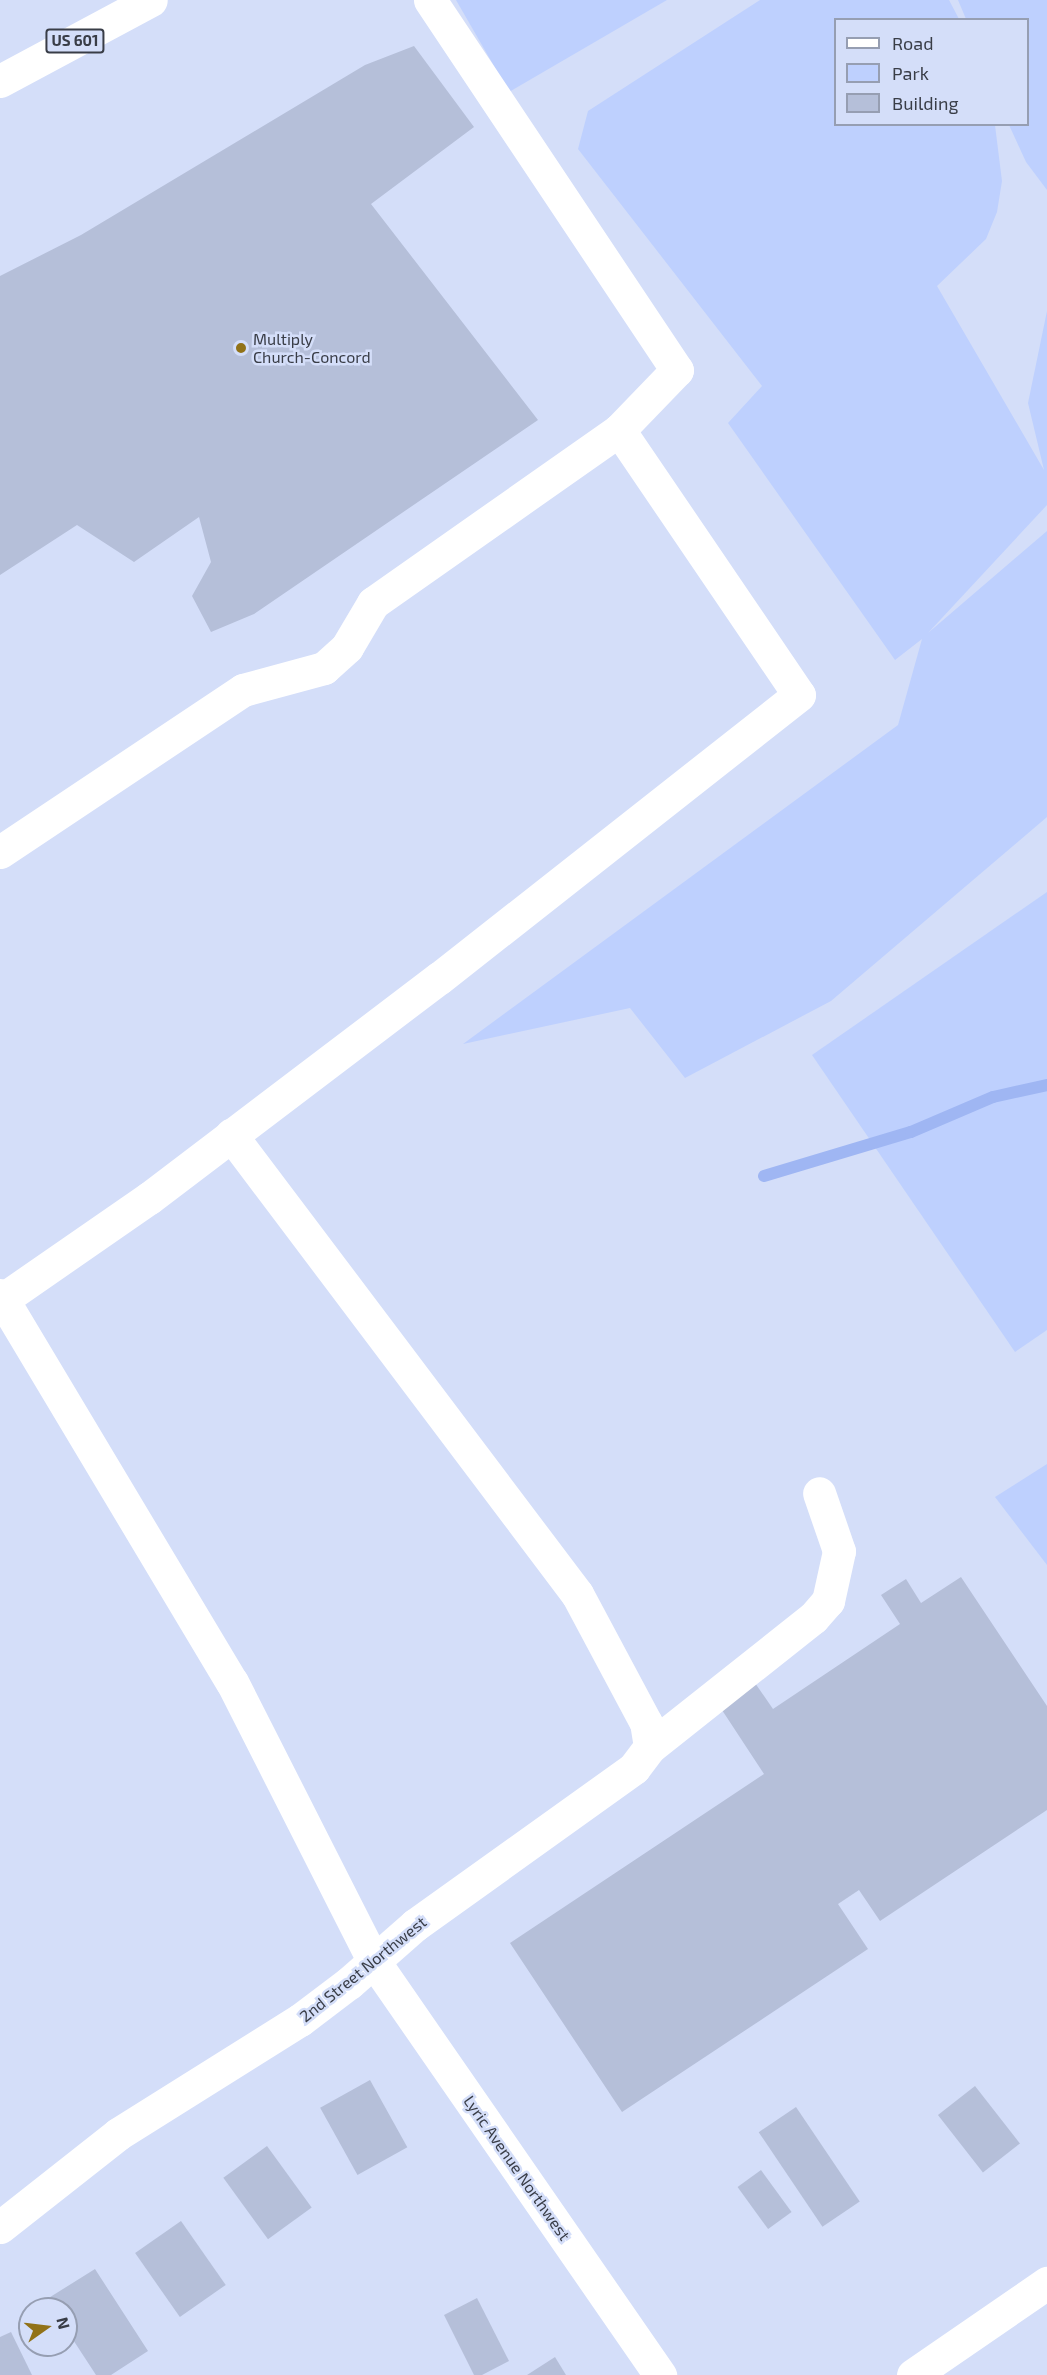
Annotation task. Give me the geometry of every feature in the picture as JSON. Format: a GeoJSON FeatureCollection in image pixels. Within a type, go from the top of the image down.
{"type":"FeatureCollection","features":[{"type":"Feature","properties":{"kind":"main road","name":"US 601"},"geometry":{"type":"LineString","coordinates":[[0,81],[151,0]]}},
{"type":"Feature","properties":{"kind":"main road"},"geometry":{"type":"LineString","coordinates":[[0,852],[243,690],[324,669],[347,647],[373,603],[619,429],[677,370],[437,12]]}},
{"type":"Feature","properties":{"kind":"main road"},"geometry":{"type":"LineString","coordinates":[[2,1297],[149,1198],[799,695],[619,429]]}},
{"type":"Feature","properties":{"kind":"main road"},"geometry":{"type":"LineString","coordinates":[[231,1135],[577,1594],[646,1723],[642,1757]]}},
{"type":"Feature","properties":{"kind":"main road","name":"Lyric Avenue Northwest"},"geometry":{"type":"LineString","coordinates":[[2,1297],[232,1683],[373,1960],[660,2375]]}},
{"type":"Feature","properties":{"kind":"main road","name":"2nd Street Northwest"},"geometry":{"type":"LineString","coordinates":[[0,2227],[118,2134],[300,2020],[414,1925],[642,1757],[813,1618],[828,1601],[839,1551],[819,1493]]}},
{"type":"Feature","properties":{"kind":"main road"},"geometry":{"type":"LineString","coordinates":[[912,2375],[1047,2283]]}},
{"type":"Feature","properties":{"kind":"green space"},"geometry":{"type":"Polygon","coordinates":[[[456,0],[667,0],[509,92],[456,0]]]}},
{"type":"Feature","properties":{"kind":"green space"},"geometry":{"type":"Polygon","coordinates":[[[760,0],[949,0],[958,18],[834,18],[834,126],[995,126],[1002,181],[997,212],[986,239],[937,286],[1044,470],[1028,403],[1047,311],[1047,505],[928,633],[1047,531],[1047,817],[831,1001],[685,1078],[630,1008],[463,1044],[898,725],[922,639],[895,660],[728,423],[762,386],[578,149],[588,111],[760,0]]]}},
{"type":"Feature","properties":{"kind":"green space"},"geometry":{"type":"Polygon","coordinates":[[[958,0],[1047,0],[1047,190],[1026,162],[1009,126],[1029,126],[1029,18],[966,18],[958,0]]]}},
{"type":"Feature","properties":{"kind":"green space"},"geometry":{"type":"Polygon","coordinates":[[[1047,892],[1047,1330],[1015,1352],[812,1055],[1047,892]]]}},
{"type":"Feature","properties":{"kind":"green space"},"geometry":{"type":"Polygon","coordinates":[[[1047,1464],[1047,1565],[995,1497],[1047,1464]]]}},
{"type":"Feature","properties":{"kind":"building","name":"Multiply Church-Concord"},"geometry":{"type":"Polygon","coordinates":[[[414,46],[474,127],[371,204],[538,420],[254,614],[211,632],[192,596],[211,562],[199,517],[134,562],[77,525],[0,575],[0,276],[81,235],[365,65],[414,46]]]}},
{"type":"Feature","properties":{"kind":"building"},"geometry":{"type":"Polygon","coordinates":[[[961,1577],[1047,1706],[1047,1810],[880,1921],[859,1890],[838,1904],[868,1949],[622,2112],[510,1943],[764,1774],[720,1707],[755,1683],[773,1709],[900,1624],[881,1595],[906,1579],[921,1603],[961,1577]]]}},
{"type":"Feature","properties":{"kind":"building"},"geometry":{"type":"Polygon","coordinates":[[[370,2080],[407,2147],[357,2175],[320,2108],[370,2080]]]}},
{"type":"Feature","properties":{"kind":"building"},"geometry":{"type":"Polygon","coordinates":[[[975,2086],[1020,2144],[983,2172],[938,2115],[975,2086]]]}},
{"type":"Feature","properties":{"kind":"building"},"geometry":{"type":"Polygon","coordinates":[[[796,2107],[860,2202],[822,2227],[759,2132],[796,2107]]]}},
{"type":"Feature","properties":{"kind":"building"},"geometry":{"type":"Polygon","coordinates":[[[267,2146],[312,2207],[268,2239],[223,2178],[267,2146]]]}},
{"type":"Feature","properties":{"kind":"building"},"geometry":{"type":"Polygon","coordinates":[[[761,2170],[792,2212],[768,2229],[738,2187],[761,2170]]]}},
{"type":"Feature","properties":{"kind":"building"},"geometry":{"type":"Polygon","coordinates":[[[181,2221],[226,2285],[180,2317],[135,2253],[181,2221]]]}},
{"type":"Feature","properties":{"kind":"building"},"geometry":{"type":"Polygon","coordinates":[[[95,2269],[148,2351],[111,2375],[96,2375],[78,2347],[78,2297],[50,2297],[95,2269]]]}},
{"type":"Feature","properties":{"kind":"building"},"geometry":{"type":"Polygon","coordinates":[[[477,2298],[509,2361],[482,2375],[474,2375],[444,2315],[477,2298]]]}},
{"type":"Feature","properties":{"kind":"building"},"geometry":{"type":"Polygon","coordinates":[[[11,2332],[18,2346],[18,2357],[23,2357],[32,2375],[0,2375],[0,2337],[11,2332]]]}},
{"type":"Feature","properties":{"kind":"building"},"geometry":{"type":"Polygon","coordinates":[[[555,2357],[566,2375],[527,2375],[555,2357]]]}},
{"type":"Feature","properties":{"kind":"waterway"},"geometry":{"type":"LineString","coordinates":[[764,1176],[911,1132],[993,1097],[1047,1085]]}},
{"type":"Feature","properties":{"kind":"place","name":"Multiply Church-Concord"},"geometry":{"type":"Point","coordinates":[241,348]}}]}
